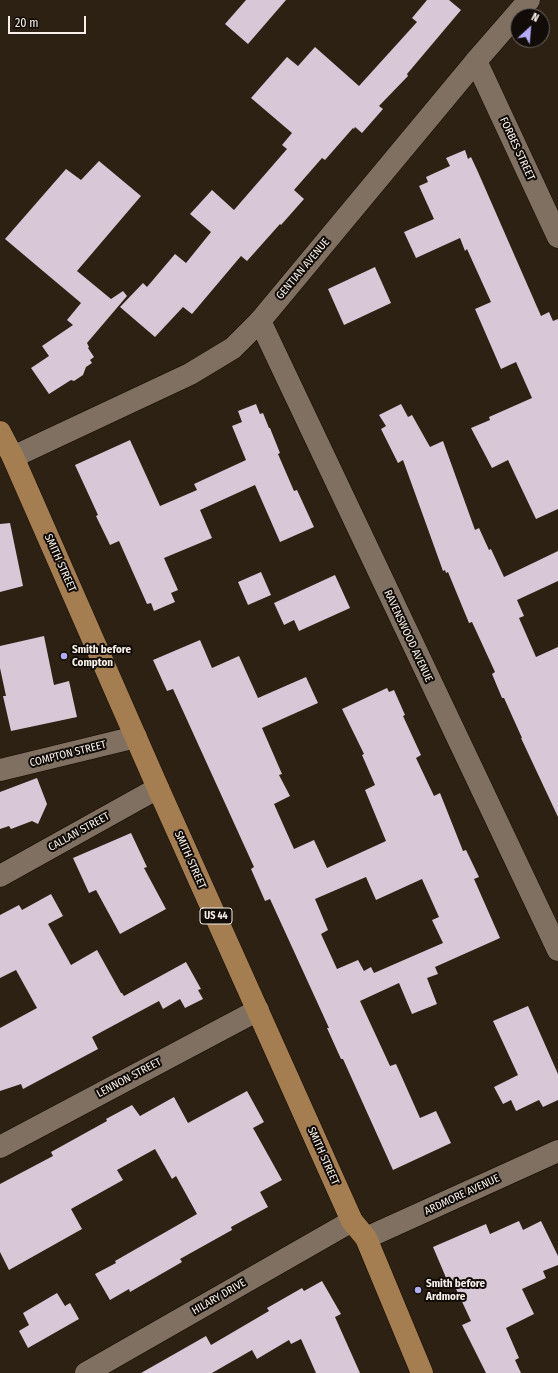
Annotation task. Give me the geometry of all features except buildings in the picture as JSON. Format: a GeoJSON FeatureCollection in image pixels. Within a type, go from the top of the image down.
{"type":"FeatureCollection","features":[{"type":"Feature","properties":{"kind":"main road","name":"SMITH STREET"},"geometry":{"type":"LineString","coordinates":[[0,432],[13,457],[158,788],[352,1221],[366,1238],[422,1373]]}},
{"type":"Feature","properties":{"kind":"street","name":"GENTIAN AVENUE"},"geometry":{"type":"LineString","coordinates":[[13,457],[190,374],[233,348],[260,321],[476,61],[529,0]]}},
{"type":"Feature","properties":{"kind":"street","name":"FORBES STREET"},"geometry":{"type":"LineString","coordinates":[[476,61],[558,237]]}},
{"type":"Feature","properties":{"kind":"street","name":"RAVENSWOOD AVENUE"},"geometry":{"type":"LineString","coordinates":[[260,321],[558,950]]}},
{"type":"Feature","properties":{"kind":"street","name":"COMPTON STREET"},"geometry":{"type":"LineString","coordinates":[[0,770],[136,737]]}},
{"type":"Feature","properties":{"kind":"street","name":"CALLAN STREET"},"geometry":{"type":"LineString","coordinates":[[0,876],[158,788]]}},
{"type":"Feature","properties":{"kind":"street","name":"LENNON STREET"},"geometry":{"type":"LineString","coordinates":[[0,1146],[258,1010]]}},
{"type":"Feature","properties":{"kind":"street","name":"ARDMORE AVENUE"},"geometry":{"type":"LineString","coordinates":[[366,1238],[558,1151]]}},
{"type":"Feature","properties":{"kind":"street","name":"HILARY DRIVE"},"geometry":{"type":"LineString","coordinates":[[86,1373],[352,1221]]}},
{"type":"Feature","properties":{"kind":"place","name":"Smith before Compton"},"geometry":{"type":"Point","coordinates":[64,656]}},
{"type":"Feature","properties":{"kind":"place","name":"Smith before Ardmore"},"geometry":{"type":"Point","coordinates":[418,1290]}}]}
